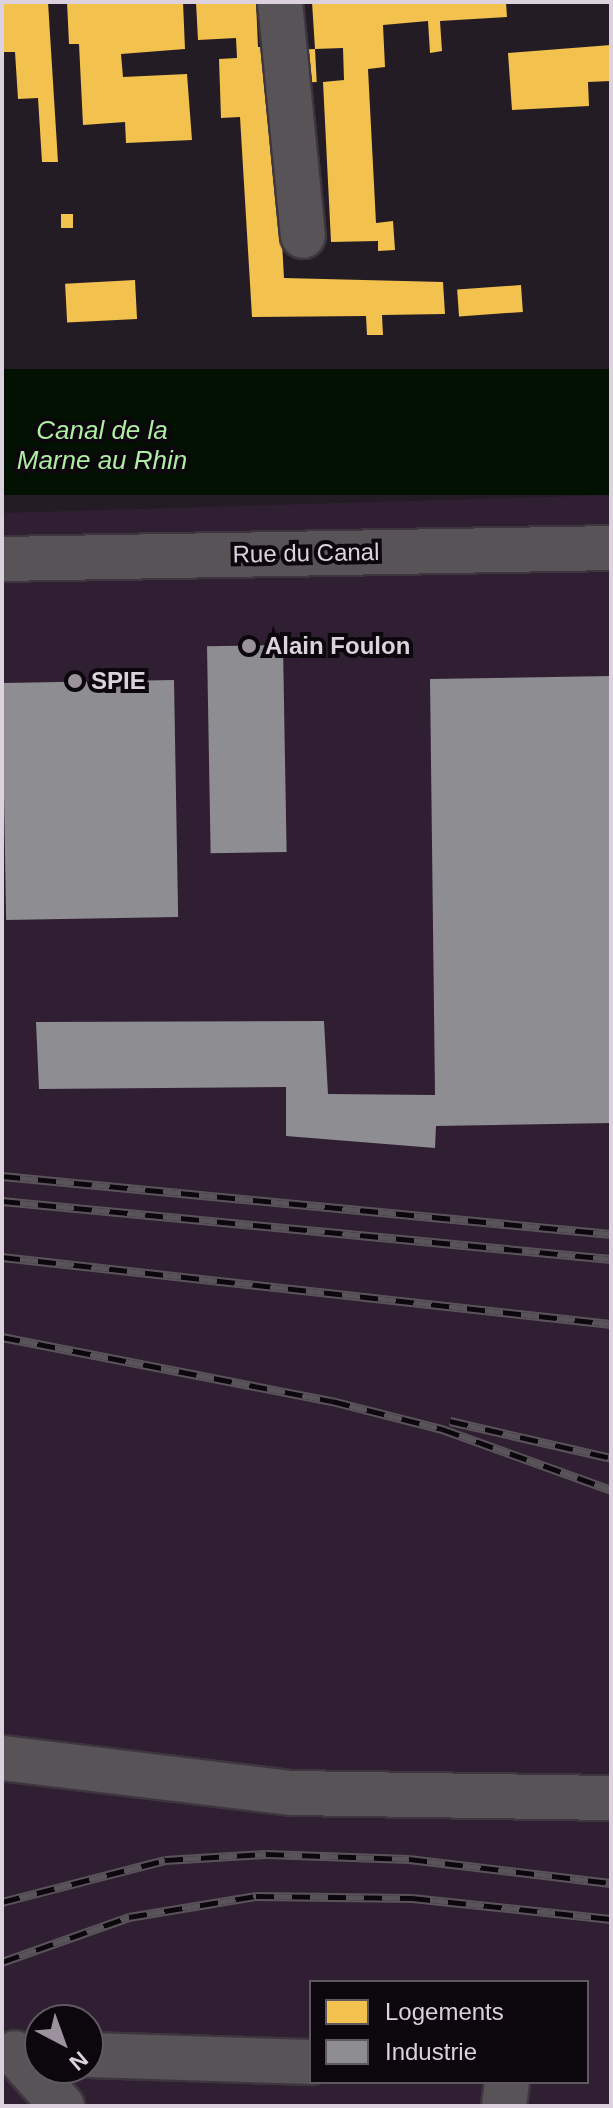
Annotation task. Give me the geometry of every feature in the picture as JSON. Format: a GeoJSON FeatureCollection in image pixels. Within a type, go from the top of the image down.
{"type":"FeatureCollection","features":[{"type":"Feature","properties":{"kind":"street"},"geometry":{"type":"LineString","coordinates":[[280,2],[303,236]]}},
{"type":"Feature","properties":{"kind":"street","name":"Rue du Canal"},"geometry":{"type":"LineString","coordinates":[[2,559],[611,548]]}},
{"type":"Feature","properties":{"kind":"street"},"geometry":{"type":"LineString","coordinates":[[2,1758],[292,1793],[611,1798]]}},
{"type":"Feature","properties":{"kind":"street"},"geometry":{"type":"LineString","coordinates":[[19,2055],[62,2106]]}},
{"type":"Feature","properties":{"kind":"street"},"geometry":{"type":"LineString","coordinates":[[104,2056],[309,2062]]}},
{"type":"Feature","properties":{"kind":"street"},"geometry":{"type":"LineString","coordinates":[[504,2106],[507,2084]]}},
{"type":"Feature","properties":{"kind":"shaded area"},"geometry":{"type":"Polygon","coordinates":[[[611,495],[611,2106],[2,2106],[2,513],[611,495]]]}},
{"type":"Feature","properties":{"kind":"water","name":"Canal de la Marne au Rhin"},"geometry":{"type":"Polygon","coordinates":[[[2,369],[611,369],[611,495],[2,495],[2,369]]]}},
{"type":"Feature","properties":{"kind":"building: Logements"},"geometry":{"type":"Polygon","coordinates":[[[2,2],[48,2],[58,162],[42,162],[38,98],[18,99],[15,52],[2,52],[2,2]]]}},
{"type":"Feature","properties":{"kind":"building: Logements"},"geometry":{"type":"Polygon","coordinates":[[[67,2],[183,2],[185,49],[121,54],[123,77],[187,74],[192,140],[126,143],[125,122],[83,125],[79,44],[69,44],[67,2]]]}},
{"type":"Feature","properties":{"kind":"building: Logements"},"geometry":{"type":"Polygon","coordinates":[[[196,2],[256,2],[258,47],[271,47],[284,278],[443,282],[445,314],[382,315],[383,335],[367,335],[366,316],[252,317],[240,117],[221,118],[219,59],[237,58],[236,38],[198,40],[196,2]]]}},
{"type":"Feature","properties":{"kind":"building: Logements"},"geometry":{"type":"Polygon","coordinates":[[[312,2],[506,2],[507,17],[440,21],[442,51],[430,53],[428,21],[383,25],[385,67],[368,69],[376,223],[393,221],[395,250],[378,251],[378,241],[331,242],[323,82],[344,80],[343,48],[315,49],[312,2]]]}},
{"type":"Feature","properties":{"kind":"building: Logements"},"geometry":{"type":"Polygon","coordinates":[[[611,45],[611,81],[588,82],[589,106],[512,110],[508,53],[611,45]]]}},
{"type":"Feature","properties":{"kind":"building: Logements"},"geometry":{"type":"Polygon","coordinates":[[[315,49],[317,82],[296,83],[294,50],[315,49]]]}},
{"type":"Feature","properties":{"kind":"building: Logements"},"geometry":{"type":"Polygon","coordinates":[[[61,214],[73,214],[73,228],[61,228],[61,214]]]}},
{"type":"Feature","properties":{"kind":"building: Logements"},"geometry":{"type":"Polygon","coordinates":[[[135,280],[137,319],[67,323],[65,284],[135,280]]]}},
{"type":"Feature","properties":{"kind":"building: Logements"},"geometry":{"type":"Polygon","coordinates":[[[521,285],[523,312],[459,316],[457,289],[521,285]]]}},
{"type":"Feature","properties":{"kind":"building: Industrie"},"geometry":{"type":"Polygon","coordinates":[[[283,645],[287,852],[211,853],[207,646],[283,645]]]}},
{"type":"Feature","properties":{"kind":"building: Industrie"},"geometry":{"type":"Polygon","coordinates":[[[611,676],[611,1123],[436,1126],[435,1148],[286,1136],[286,1087],[39,1089],[36,1022],[324,1021],[328,1094],[435,1095],[430,679],[611,676]]]}},
{"type":"Feature","properties":{"kind":"building: Industrie"},"geometry":{"type":"Polygon","coordinates":[[[174,680],[178,917],[6,920],[2,683],[174,680]]]}},
{"type":"Feature","properties":{"kind":"railway"},"geometry":{"type":"LineString","coordinates":[[2,1176],[611,1234]]}},
{"type":"Feature","properties":{"kind":"railway"},"geometry":{"type":"LineString","coordinates":[[2,1201],[611,1259]]}},
{"type":"Feature","properties":{"kind":"railway"},"geometry":{"type":"LineString","coordinates":[[2,1257],[611,1324]]}},
{"type":"Feature","properties":{"kind":"railway"},"geometry":{"type":"LineString","coordinates":[[2,1337],[332,1401],[442,1429],[611,1490]]}},
{"type":"Feature","properties":{"kind":"railway"},"geometry":{"type":"LineString","coordinates":[[450,1421],[611,1458]]}},
{"type":"Feature","properties":{"kind":"railway"},"geometry":{"type":"LineString","coordinates":[[2,1902],[165,1860],[266,1854],[409,1859],[611,1883]]}},
{"type":"Feature","properties":{"kind":"railway"},"geometry":{"type":"LineString","coordinates":[[2,1962],[129,1917],[256,1896],[412,1898],[611,1919]]}},
{"type":"Feature","properties":{"kind":"place","name":"Alain Foulon"},"geometry":{"type":"Point","coordinates":[249,646]}},
{"type":"Feature","properties":{"kind":"place","name":"SPIE"},"geometry":{"type":"Point","coordinates":[75,681]}}]}
